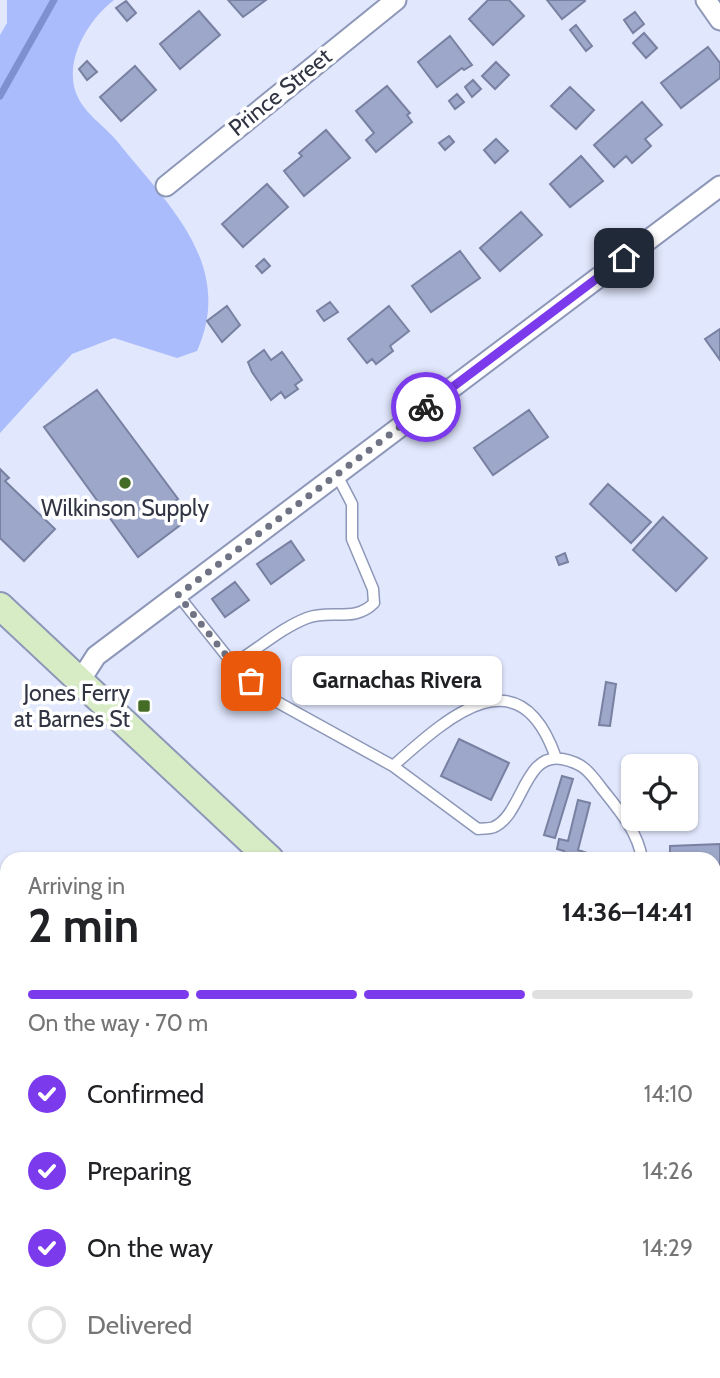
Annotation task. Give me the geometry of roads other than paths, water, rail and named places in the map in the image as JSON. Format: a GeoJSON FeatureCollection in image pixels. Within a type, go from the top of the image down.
{"type":"FeatureCollection","features":[{"type":"Feature","properties":{"kind":"main road"},"geometry":{"type":"LineString","coordinates":[[0,606],[263,852]]}},
{"type":"Feature","properties":{"kind":"street","name":"Prince Street"},"geometry":{"type":"LineString","coordinates":[[166,186],[396,0]]}},
{"type":"Feature","properties":{"kind":"street"},"geometry":{"type":"LineString","coordinates":[[706,0],[720,20]]}},
{"type":"Feature","properties":{"kind":"street"},"geometry":{"type":"LineString","coordinates":[[80,681],[96,656],[720,186]]}},
{"type":"Feature","properties":{"kind":"lane"},"geometry":{"type":"LineString","coordinates":[[233,664],[305,619],[321,614],[348,616],[364,613],[374,603],[373,589],[352,539],[352,504],[337,475]]}},
{"type":"Feature","properties":{"kind":"lane"},"geometry":{"type":"LineString","coordinates":[[178,595],[233,664],[270,698],[393,766],[478,829],[494,827],[507,817],[538,765],[556,758],[577,762],[591,771],[621,811],[641,852]]}},
{"type":"Feature","properties":{"kind":"lane"},"geometry":{"type":"LineString","coordinates":[[393,766],[444,720],[495,700],[520,705],[536,717],[550,738],[556,758]]}},
{"type":"Feature","properties":{"kind":"waterway"},"geometry":{"type":"LineString","coordinates":[[0,96],[54,0]]}},
{"type":"Feature","properties":{"kind":"place","name":"Wilkinson Supply"},"geometry":{"type":"Point","coordinates":[125,483]}},
{"type":"Feature","properties":{"kind":"place","name":"Garnachas Rivera"},"geometry":{"type":"Point","coordinates":[251,681]}},
{"type":"Feature","properties":{"kind":"place","name":"Jones Ferry at Barnes St"},"geometry":{"type":"Point","coordinates":[144,706]}}]}
